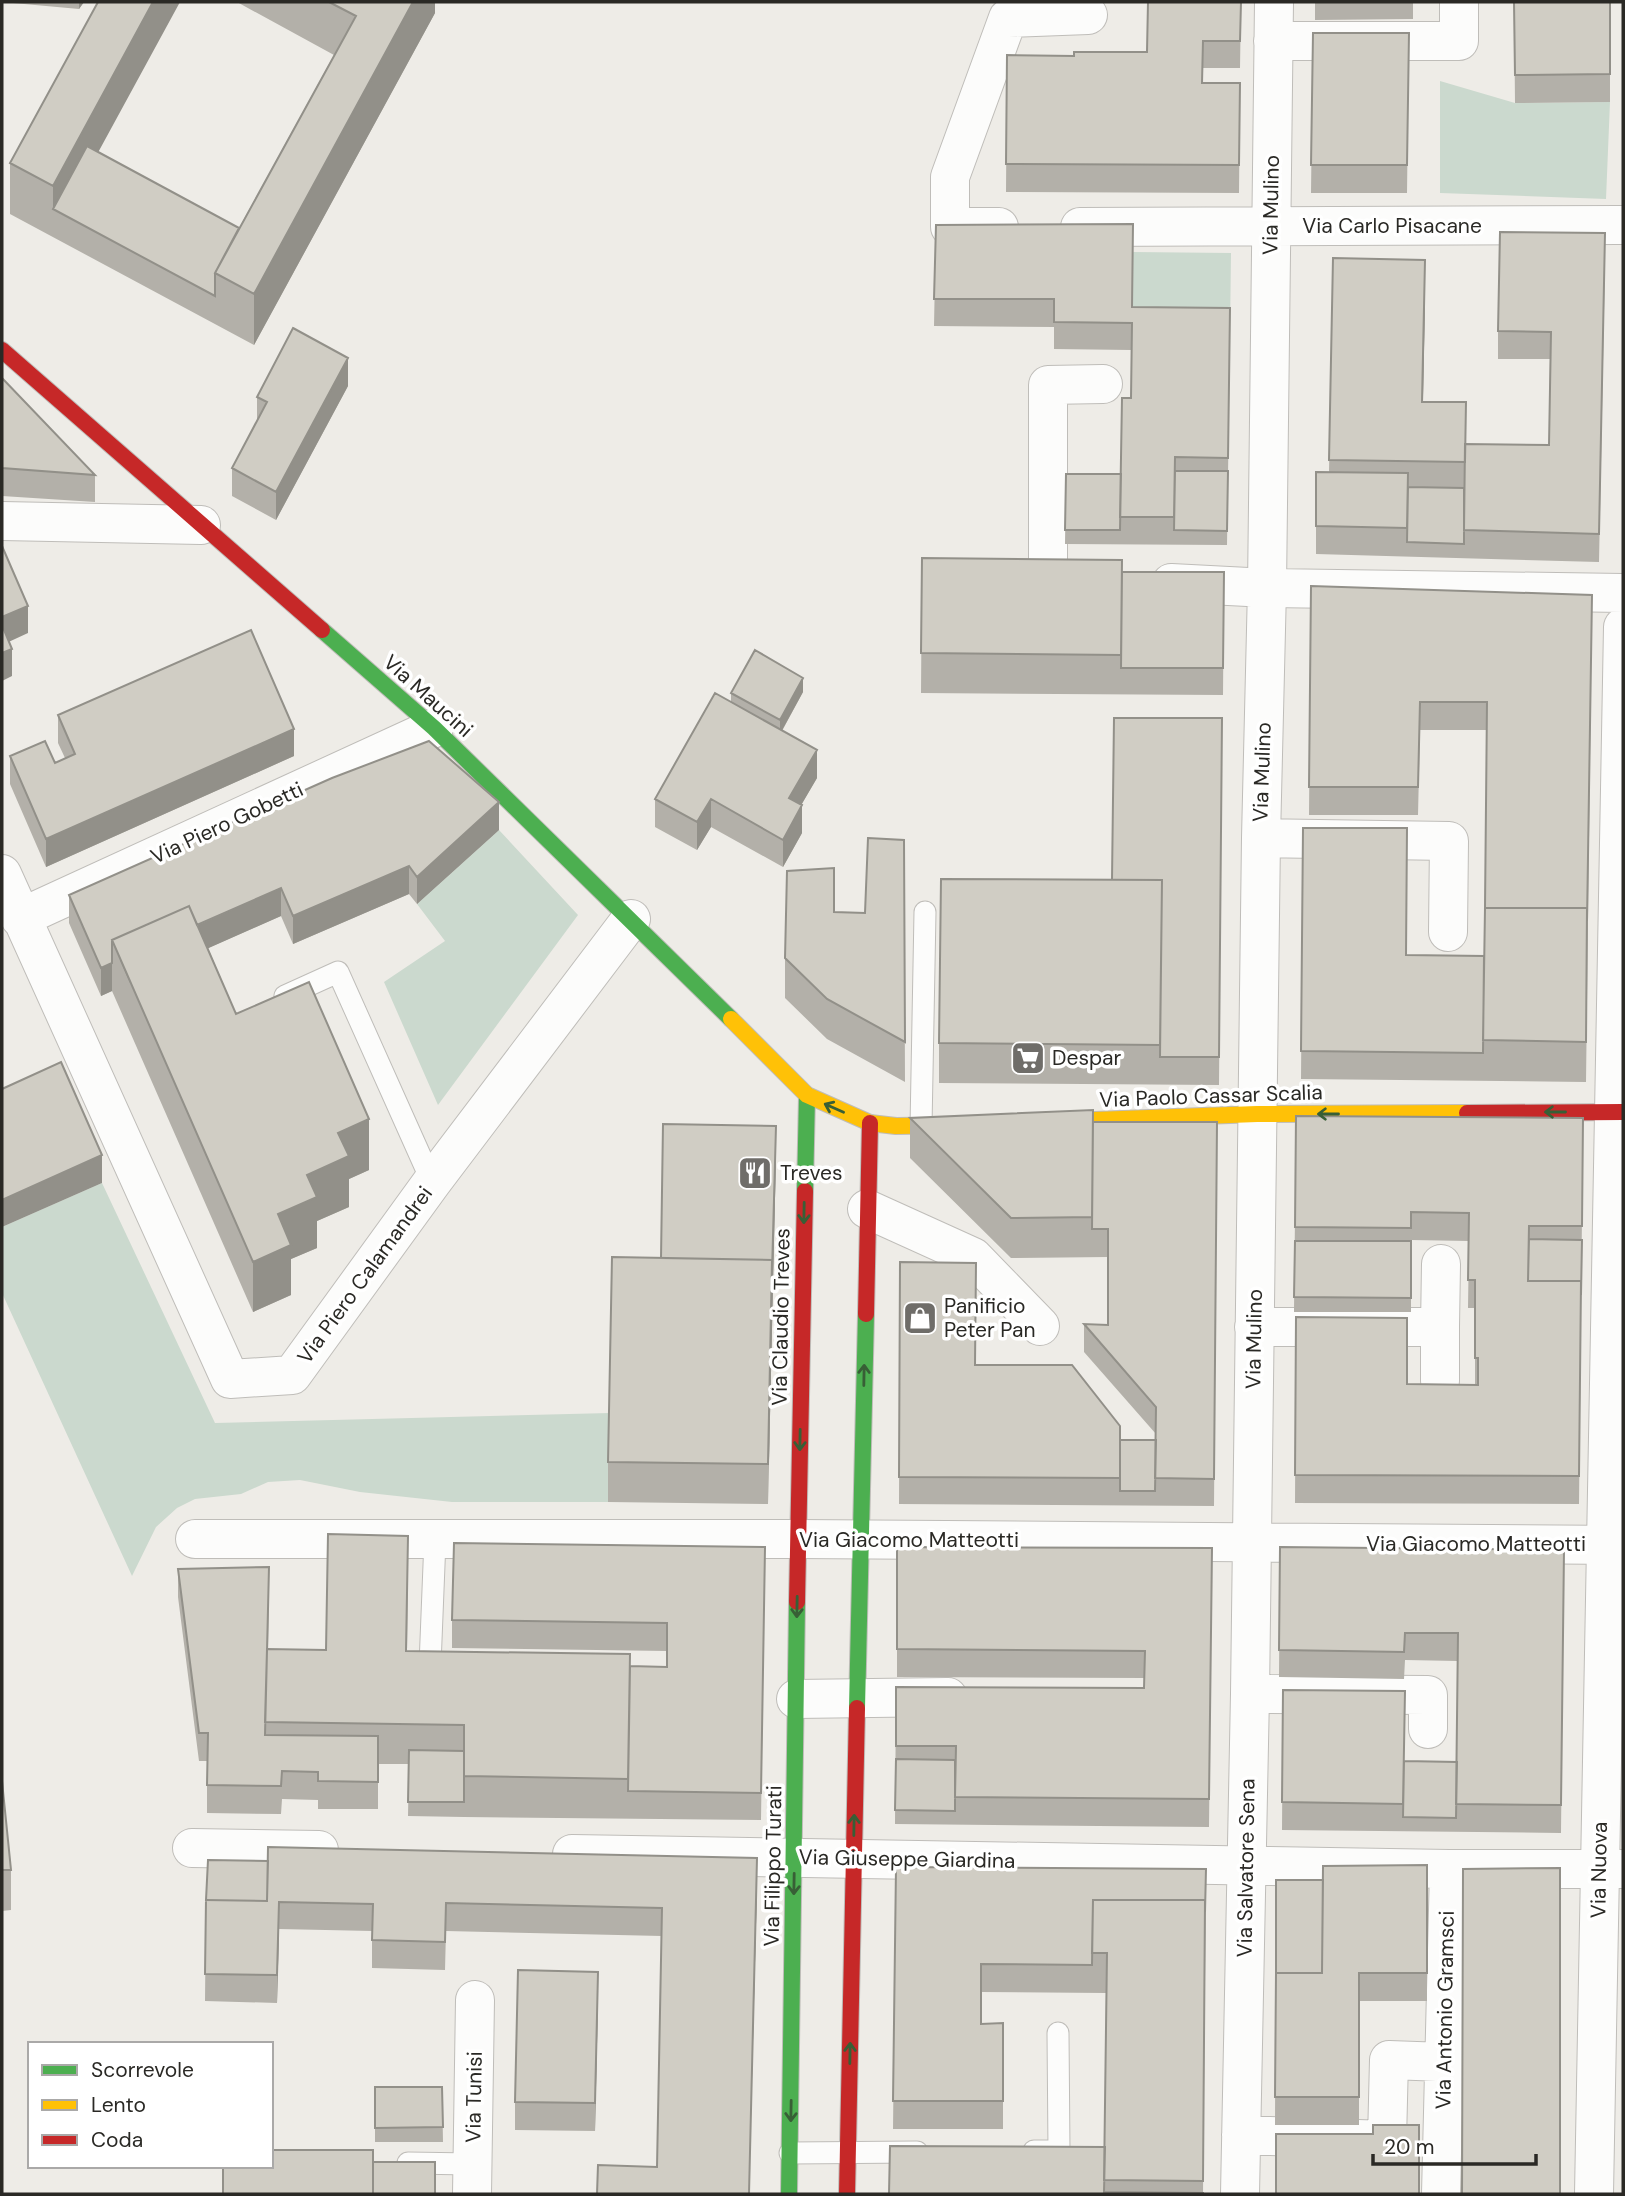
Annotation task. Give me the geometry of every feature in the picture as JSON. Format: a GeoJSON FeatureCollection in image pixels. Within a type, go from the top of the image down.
{"type":"FeatureCollection","features":[{"type":"Feature","properties":{"kind":"street","name":"Via Mulino"},"geometry":{"type":"LineString","coordinates":[[1251,1542],[1274,2]]}},
{"type":"Feature","properties":{"kind":"street"},"geometry":{"type":"LineString","coordinates":[[1273,41],[1459,41],[1459,2]]}},
{"type":"Feature","properties":{"kind":"street","name":"Via Carlo Pisacane"},"geometry":{"type":"LineString","coordinates":[[1088,15],[1008,18],[950,177],[950,227],[1623,225]]}},
{"type":"Feature","properties":{"kind":"street","name":"Via Maucini"},"geometry":{"type":"LineString","coordinates":[[2,350],[434,728],[631,919],[807,1096]]}},
{"type":"Feature","properties":{"kind":"street"},"geometry":{"type":"LineString","coordinates":[[1008,573],[1062,577],[1048,385],[1102,384]]}},
{"type":"Feature","properties":{"kind":"street"},"geometry":{"type":"LineString","coordinates":[[2,521],[201,525]]}},
{"type":"Feature","properties":{"kind":"street"},"geometry":{"type":"LineString","coordinates":[[1130,580],[1267,588],[1623,593]]}},
{"type":"Feature","properties":{"kind":"street","name":"Via Nuova"},"geometry":{"type":"LineString","coordinates":[[1594,2194],[1609,2076],[1623,627]]}},
{"type":"Feature","properties":{"kind":"street","name":"Via Piero Gobetti"},"geometry":{"type":"LineString","coordinates":[[20,918],[434,728]]}},
{"type":"Feature","properties":{"kind":"street"},"geometry":{"type":"LineString","coordinates":[[1261,838],[1449,841],[1448,932]]}},
{"type":"Feature","properties":{"kind":"street","name":"Via Piero Calamandrei"},"geometry":{"type":"LineString","coordinates":[[2,874],[230,1379],[292,1375],[432,1182],[631,919]]}},
{"type":"Feature","properties":{"kind":"street"},"geometry":{"type":"LineString","coordinates":[[807,1096],[870,1123],[922,1127],[975,1125]]}},
{"type":"Feature","properties":{"kind":"street","name":"Via Claudio Treves"},"geometry":{"type":"LineString","coordinates":[[798,1539],[807,1096]]}},
{"type":"Feature","properties":{"kind":"street","name":"Via Paolo Cassar Scalia"},"geometry":{"type":"LineString","coordinates":[[1029,1123],[1257,1114],[1619,1112]]}},
{"type":"Feature","properties":{"kind":"street"},"geometry":{"type":"LineString","coordinates":[[847,2194],[870,1123]]}},
{"type":"Feature","properties":{"kind":"street"},"geometry":{"type":"LineString","coordinates":[[867,1209],[973,1257],[1040,1326]]}},
{"type":"Feature","properties":{"kind":"street"},"geometry":{"type":"LineString","coordinates":[[1440,1381],[1441,1264]]}},
{"type":"Feature","properties":{"kind":"street"},"geometry":{"type":"LineString","coordinates":[[1254,1327],[1440,1327]]}},
{"type":"Feature","properties":{"kind":"street","name":"Via Giacomo Matteotti"},"geometry":{"type":"LineString","coordinates":[[195,1539],[798,1539],[1615,1545]]}},
{"type":"Feature","properties":{"kind":"street","name":"Via Filippo Turati"},"geometry":{"type":"LineString","coordinates":[[789,2194],[798,1539]]}},
{"type":"Feature","properties":{"kind":"street","name":"Via Salvatore Sena"},"geometry":{"type":"LineString","coordinates":[[1240,2194],[1251,1542]]}},
{"type":"Feature","properties":{"kind":"street"},"geometry":{"type":"LineString","coordinates":[[1250,1694],[1428,1695],[1428,1729]]}},
{"type":"Feature","properties":{"kind":"street"},"geometry":{"type":"LineString","coordinates":[[796,1699],[978,1697]]}},
{"type":"Feature","properties":{"kind":"street"},"geometry":{"type":"LineString","coordinates":[[192,1848],[356,1851]]}},
{"type":"Feature","properties":{"kind":"street","name":"Via Giuseppe Giardina"},"geometry":{"type":"LineString","coordinates":[[534,1853],[1449,1869],[1611,1868]]}},
{"type":"Feature","properties":{"kind":"street","name":"Via Antonio Gramsci"},"geometry":{"type":"LineString","coordinates":[[1441,2194],[1449,1869]]}},
{"type":"Feature","properties":{"kind":"street","name":"Via Tunisi"},"geometry":{"type":"LineString","coordinates":[[472,2179],[475,2000]]}},
{"type":"Feature","properties":{"kind":"street"},"geometry":{"type":"LineString","coordinates":[[1241,2135],[1387,2140],[1390,2060],[1444,2062]]}},
{"type":"Feature","properties":{"kind":"lane"},"geometry":{"type":"LineString","coordinates":[[922,1127],[925,912]]}},
{"type":"Feature","properties":{"kind":"lane"},"geometry":{"type":"LineString","coordinates":[[271,1003],[338,972],[432,1182]]}},
{"type":"Feature","properties":{"kind":"lane"},"geometry":{"type":"LineString","coordinates":[[435,1540],[430,1665],[456,1666]]}},
{"type":"Feature","properties":{"kind":"lane"},"geometry":{"type":"LineString","coordinates":[[1017,2151],[1059,2151],[1058,2033]]}},
{"type":"Feature","properties":{"kind":"lane"},"geometry":{"type":"LineString","coordinates":[[790,2153],[934,2152]]}},
{"type":"Feature","properties":{"kind":"lane"},"geometry":{"type":"LineString","coordinates":[[394,2163],[472,2179]]}},
{"type":"Feature","properties":{"kind":"shaded area"},"geometry":{"type":"Polygon","coordinates":[[[1440,81],[1515,103],[1610,102],[1606,199],[1440,193],[1440,81]]]}},
{"type":"Feature","properties":{"kind":"shaded area"},"geometry":{"type":"Polygon","coordinates":[[[1133,252],[1231,253],[1230,335],[1132,335],[1133,252]]]}},
{"type":"Feature","properties":{"kind":"shaded area"},"geometry":{"type":"Polygon","coordinates":[[[499,830],[578,915],[438,1105],[384,982],[445,941],[417,904],[499,830]]]}},
{"type":"Feature","properties":{"kind":"shaded area"},"geometry":{"type":"Polygon","coordinates":[[[102,1183],[215,1423],[610,1413],[608,1502],[452,1502],[360,1492],[300,1480],[268,1482],[241,1494],[195,1499],[177,1508],[156,1527],[132,1576],[2,1293],[2,1227],[102,1183]]]}},
{"type":"Feature","properties":{"kind":"building"},"geometry":{"type":"Polygon","coordinates":[[[98,2],[153,2],[53,186],[10,163],[98,2]]]}},
{"type":"Feature","properties":{"kind":"building"},"geometry":{"type":"Polygon","coordinates":[[[329,2],[413,2],[254,294],[215,273],[356,16],[329,2]]]}},
{"type":"Feature","properties":{"kind":"building"},"geometry":{"type":"Polygon","coordinates":[[[1148,2],[1241,2],[1240,41],[1203,41],[1202,83],[1240,83],[1239,165],[1006,164],[1007,55],[1074,56],[1074,52],[1147,52],[1148,2]]]}},
{"type":"Feature","properties":{"kind":"building"},"geometry":{"type":"Polygon","coordinates":[[[1514,2],[1610,2],[1610,74],[1515,75],[1514,2]]]}},
{"type":"Feature","properties":{"kind":"building"},"geometry":{"type":"Polygon","coordinates":[[[1313,33],[1409,33],[1407,165],[1311,165],[1313,33]]]}},
{"type":"Feature","properties":{"kind":"building"},"geometry":{"type":"Polygon","coordinates":[[[87,146],[239,228],[215,273],[215,296],[53,209],[87,146]]]}},
{"type":"Feature","properties":{"kind":"building"},"geometry":{"type":"Polygon","coordinates":[[[1133,224],[1132,307],[1230,308],[1228,458],[1175,457],[1174,517],[1120,517],[1122,398],[1131,398],[1132,323],[1054,322],[1054,299],[934,299],[936,225],[1133,224]]]}},
{"type":"Feature","properties":{"kind":"building"},"geometry":{"type":"Polygon","coordinates":[[[1500,232],[1605,233],[1599,534],[1464,530],[1465,444],[1549,445],[1551,332],[1498,331],[1500,232]]]}},
{"type":"Feature","properties":{"kind":"building"},"geometry":{"type":"Polygon","coordinates":[[[1333,258],[1425,260],[1422,402],[1466,402],[1465,462],[1329,460],[1333,258]]]}},
{"type":"Feature","properties":{"kind":"building"},"geometry":{"type":"Polygon","coordinates":[[[293,328],[348,358],[276,492],[232,468],[267,402],[257,397],[293,328]]]}},
{"type":"Feature","properties":{"kind":"building"},"geometry":{"type":"Polygon","coordinates":[[[2,378],[95,475],[2,468],[2,378]]]}},
{"type":"Feature","properties":{"kind":"building"},"geometry":{"type":"Polygon","coordinates":[[[1175,471],[1228,471],[1227,531],[1174,530],[1175,471]]]}},
{"type":"Feature","properties":{"kind":"building"},"geometry":{"type":"Polygon","coordinates":[[[1316,472],[1408,473],[1407,528],[1316,526],[1316,472]]]}},
{"type":"Feature","properties":{"kind":"building"},"geometry":{"type":"Polygon","coordinates":[[[1066,474],[1121,474],[1120,530],[1065,530],[1066,474]]]}},
{"type":"Feature","properties":{"kind":"building"},"geometry":{"type":"Polygon","coordinates":[[[1408,487],[1464,488],[1464,544],[1407,542],[1408,487]]]}},
{"type":"Feature","properties":{"kind":"building"},"geometry":{"type":"Polygon","coordinates":[[[2,546],[28,606],[2,617],[2,546]]]}},
{"type":"Feature","properties":{"kind":"building"},"geometry":{"type":"Polygon","coordinates":[[[922,558],[1122,560],[1121,655],[921,653],[922,558]]]}},
{"type":"Feature","properties":{"kind":"building"},"geometry":{"type":"Polygon","coordinates":[[[1122,572],[1224,572],[1223,668],[1121,668],[1122,572]]]}},
{"type":"Feature","properties":{"kind":"building"},"geometry":{"type":"Polygon","coordinates":[[[1311,586],[1592,595],[1587,921],[1587,908],[1485,908],[1487,702],[1420,702],[1418,787],[1309,787],[1311,586]]]}},
{"type":"Feature","properties":{"kind":"building"},"geometry":{"type":"Polygon","coordinates":[[[2,625],[12,649],[2,653],[2,625]]]}},
{"type":"Feature","properties":{"kind":"building"},"geometry":{"type":"Polygon","coordinates":[[[251,630],[294,729],[46,839],[10,756],[45,741],[55,763],[75,754],[58,715],[251,630]]]}},
{"type":"Feature","properties":{"kind":"building"},"geometry":{"type":"Polygon","coordinates":[[[755,650],[803,678],[780,720],[731,693],[755,650]]]}},
{"type":"Feature","properties":{"kind":"building"},"geometry":{"type":"Polygon","coordinates":[[[715,693],[817,750],[789,798],[802,805],[783,840],[711,799],[697,822],[655,799],[715,693]]]}},
{"type":"Feature","properties":{"kind":"building"},"geometry":{"type":"Polygon","coordinates":[[[1114,718],[1222,718],[1219,1057],[1160,1057],[1162,880],[1112,880],[1114,718]]]}},
{"type":"Feature","properties":{"kind":"building"},"geometry":{"type":"Polygon","coordinates":[[[429,741],[499,802],[417,877],[409,866],[293,916],[281,888],[197,925],[189,906],[112,940],[112,963],[101,968],[69,895],[332,778],[429,741]]]}},
{"type":"Feature","properties":{"kind":"building"},"geometry":{"type":"Polygon","coordinates":[[[1303,828],[1407,828],[1406,955],[1484,956],[1483,1053],[1301,1051],[1303,828]]]}},
{"type":"Feature","properties":{"kind":"building"},"geometry":{"type":"Polygon","coordinates":[[[868,838],[904,840],[905,1042],[827,999],[785,958],[787,871],[834,868],[834,912],[865,913],[868,838]]]}},
{"type":"Feature","properties":{"kind":"building"},"geometry":{"type":"Polygon","coordinates":[[[941,879],[1162,880],[1160,1045],[939,1043],[941,879]]]}},
{"type":"Feature","properties":{"kind":"building"},"geometry":{"type":"Polygon","coordinates":[[[189,906],[236,1014],[309,982],[369,1119],[338,1133],[349,1156],[307,1175],[317,1197],[278,1214],[291,1245],[253,1262],[112,940],[189,906]]]}},
{"type":"Feature","properties":{"kind":"building"},"geometry":{"type":"Polygon","coordinates":[[[1485,908],[1587,908],[1586,1042],[1483,1040],[1485,908]]]}},
{"type":"Feature","properties":{"kind":"building"},"geometry":{"type":"Polygon","coordinates":[[[61,1062],[102,1155],[2,1200],[2,1089],[61,1062]]]}},
{"type":"Feature","properties":{"kind":"building"},"geometry":{"type":"Polygon","coordinates":[[[1093,1110],[1092,1217],[1011,1218],[910,1118],[1093,1110]]]}},
{"type":"Feature","properties":{"kind":"building"},"geometry":{"type":"Polygon","coordinates":[[[1296,1116],[1583,1118],[1582,1226],[1529,1226],[1528,1281],[1581,1281],[1579,1476],[1295,1475],[1296,1317],[1407,1318],[1407,1384],[1478,1385],[1478,1358],[1475,1358],[1475,1280],[1468,1280],[1469,1213],[1411,1212],[1411,1228],[1295,1227],[1296,1116]]]}},
{"type":"Feature","properties":{"kind":"building"},"geometry":{"type":"Polygon","coordinates":[[[1093,1122],[1217,1122],[1214,1479],[1155,1478],[1156,1407],[1084,1324],[1108,1325],[1108,1229],[1092,1229],[1093,1122]]]}},
{"type":"Feature","properties":{"kind":"building"},"geometry":{"type":"Polygon","coordinates":[[[663,1124],[776,1126],[772,1272],[772,1260],[661,1258],[663,1124]]]}},
{"type":"Feature","properties":{"kind":"building"},"geometry":{"type":"Polygon","coordinates":[[[1529,1239],[1582,1240],[1581,1295],[1581,1281],[1528,1281],[1529,1239]]]}},
{"type":"Feature","properties":{"kind":"building"},"geometry":{"type":"Polygon","coordinates":[[[1295,1241],[1411,1241],[1411,1298],[1294,1297],[1295,1241]]]}},
{"type":"Feature","properties":{"kind":"building"},"geometry":{"type":"Polygon","coordinates":[[[612,1257],[772,1260],[768,1464],[608,1462],[612,1257]]]}},
{"type":"Feature","properties":{"kind":"building"},"geometry":{"type":"Polygon","coordinates":[[[900,1262],[976,1263],[975,1365],[1072,1365],[1120,1426],[1120,1478],[899,1477],[900,1262]]]}},
{"type":"Feature","properties":{"kind":"building"},"geometry":{"type":"Polygon","coordinates":[[[1120,1440],[1156,1440],[1155,1491],[1120,1491],[1120,1440]]]}},
{"type":"Feature","properties":{"kind":"building"},"geometry":{"type":"Polygon","coordinates":[[[328,1534],[408,1536],[406,1651],[630,1654],[628,1779],[464,1776],[464,1725],[265,1722],[267,1649],[326,1650],[328,1534]]]}},
{"type":"Feature","properties":{"kind":"building"},"geometry":{"type":"Polygon","coordinates":[[[454,1543],[765,1547],[761,1793],[628,1791],[630,1666],[667,1667],[667,1623],[452,1620],[454,1543]]]}},
{"type":"Feature","properties":{"kind":"building"},"geometry":{"type":"Polygon","coordinates":[[[897,1547],[1212,1548],[1209,1799],[955,1797],[956,1746],[896,1746],[896,1687],[1144,1688],[1145,1651],[897,1649],[897,1547]]]}},
{"type":"Feature","properties":{"kind":"building"},"geometry":{"type":"Polygon","coordinates":[[[1280,1547],[1564,1550],[1561,1805],[1456,1804],[1458,1633],[1405,1633],[1404,1652],[1279,1650],[1280,1547]]]}},
{"type":"Feature","properties":{"kind":"building"},"geometry":{"type":"Polygon","coordinates":[[[269,1567],[265,1735],[378,1736],[378,1782],[318,1781],[318,1772],[282,1771],[281,1786],[207,1785],[208,1733],[199,1733],[178,1569],[269,1567]]]}},
{"type":"Feature","properties":{"kind":"building"},"geometry":{"type":"Polygon","coordinates":[[[1283,1690],[1405,1691],[1403,1804],[1282,1802],[1283,1690]]]}},
{"type":"Feature","properties":{"kind":"building"},"geometry":{"type":"Polygon","coordinates":[[[409,1750],[464,1751],[464,1802],[408,1802],[409,1750]]]}},
{"type":"Feature","properties":{"kind":"building"},"geometry":{"type":"Polygon","coordinates":[[[896,1759],[955,1760],[955,1811],[895,1810],[896,1759]]]}},
{"type":"Feature","properties":{"kind":"building"},"geometry":{"type":"Polygon","coordinates":[[[1404,1761],[1457,1762],[1456,1818],[1403,1817],[1404,1761]]]}},
{"type":"Feature","properties":{"kind":"building"},"geometry":{"type":"Polygon","coordinates":[[[2,1781],[11,1870],[2,1870],[2,1781]]]}},
{"type":"Feature","properties":{"kind":"building"},"geometry":{"type":"Polygon","coordinates":[[[268,1847],[757,1858],[749,2194],[597,2194],[598,2165],[657,2167],[662,1908],[446,1903],[445,1942],[372,1940],[373,1904],[279,1902],[277,1975],[205,1974],[206,1900],[267,1901],[268,1847]]]}},
{"type":"Feature","properties":{"kind":"building"},"geometry":{"type":"Polygon","coordinates":[[[208,1860],[268,1861],[267,1901],[206,1900],[208,1860]]]}},
{"type":"Feature","properties":{"kind":"building"},"geometry":{"type":"Polygon","coordinates":[[[1427,1865],[1427,1973],[1359,1973],[1359,2097],[1275,2097],[1276,1973],[1322,1973],[1323,1866],[1427,1865]]]}},
{"type":"Feature","properties":{"kind":"building"},"geometry":{"type":"Polygon","coordinates":[[[896,1867],[1206,1869],[1205,1912],[1205,1900],[1093,1900],[1092,1965],[981,1964],[981,2024],[1003,2023],[1003,2101],[893,2101],[896,1867]]]}},
{"type":"Feature","properties":{"kind":"building"},"geometry":{"type":"Polygon","coordinates":[[[1560,1868],[1560,2194],[1462,2194],[1463,1869],[1560,1868]]]}},
{"type":"Feature","properties":{"kind":"building"},"geometry":{"type":"Polygon","coordinates":[[[1276,1880],[1323,1880],[1322,1973],[1276,1973],[1276,1880]]]}},
{"type":"Feature","properties":{"kind":"building"},"geometry":{"type":"Polygon","coordinates":[[[1093,1900],[1205,1900],[1203,2181],[1104,2180],[1107,1953],[1092,1953],[1093,1900]]]}},
{"type":"Feature","properties":{"kind":"building"},"geometry":{"type":"Polygon","coordinates":[[[518,1970],[598,1972],[595,2103],[515,2102],[518,1970]]]}},
{"type":"Feature","properties":{"kind":"building"},"geometry":{"type":"Polygon","coordinates":[[[375,2087],[442,2087],[443,2127],[375,2128],[375,2087]]]}},
{"type":"Feature","properties":{"kind":"building"},"geometry":{"type":"Polygon","coordinates":[[[1373,2125],[1419,2125],[1419,2194],[1276,2194],[1276,2134],[1373,2134],[1373,2125]]]}},
{"type":"Feature","properties":{"kind":"building"},"geometry":{"type":"Polygon","coordinates":[[[890,2146],[1105,2147],[1104,2192],[1203,2194],[889,2194],[890,2146]]]}},
{"type":"Feature","properties":{"kind":"building"},"geometry":{"type":"Polygon","coordinates":[[[273,2150],[373,2150],[373,2194],[223,2194],[223,2168],[273,2168],[273,2150]]]}},
{"type":"Feature","properties":{"kind":"building"},"geometry":{"type":"Polygon","coordinates":[[[373,2162],[435,2162],[435,2194],[373,2194],[373,2162]]]}},
{"type":"Feature","properties":{"kind":"traffic: fast"},"geometry":{"type":"LineString","coordinates":[[322,630],[434,728],[731,1019]]}},
{"type":"Feature","properties":{"kind":"traffic: fast"},"geometry":{"type":"LineString","coordinates":[[805,1191],[807,1095]]}},
{"type":"Feature","properties":{"kind":"traffic: fast"},"geometry":{"type":"LineString","coordinates":[[857,1708],[866,1314]]}},
{"type":"Feature","properties":{"kind":"traffic: fast"},"geometry":{"type":"LineString","coordinates":[[789,2194],[797,1602]]}},
{"type":"Feature","properties":{"kind":"traffic: slow"},"geometry":{"type":"LineString","coordinates":[[731,1019],[807,1095],[870,1123],[896,1126],[963,1125]]}},
{"type":"Feature","properties":{"kind":"traffic: slow"},"geometry":{"type":"LineString","coordinates":[[1041,1122],[1257,1114],[1467,1113]]}},
{"type":"Feature","properties":{"kind":"traffic: jam"},"geometry":{"type":"LineString","coordinates":[[2,350],[322,630]]}},
{"type":"Feature","properties":{"kind":"traffic: jam"},"geometry":{"type":"LineString","coordinates":[[1467,1113],[1623,1112]]}},
{"type":"Feature","properties":{"kind":"traffic: jam"},"geometry":{"type":"LineString","coordinates":[[866,1314],[870,1123]]}},
{"type":"Feature","properties":{"kind":"traffic: jam"},"geometry":{"type":"LineString","coordinates":[[797,1602],[805,1191]]}},
{"type":"Feature","properties":{"kind":"traffic: jam"},"geometry":{"type":"LineString","coordinates":[[847,2194],[857,1708]]}},
{"type":"Feature","properties":{"kind":"place","name":"Despar"},"geometry":{"type":"Point","coordinates":[1028,1058]}},
{"type":"Feature","properties":{"kind":"place","name":"Treves"},"geometry":{"type":"Point","coordinates":[755,1173]}},
{"type":"Feature","properties":{"kind":"place","name":"Panificio Peter Pan"},"geometry":{"type":"Point","coordinates":[920,1318]}}]}
